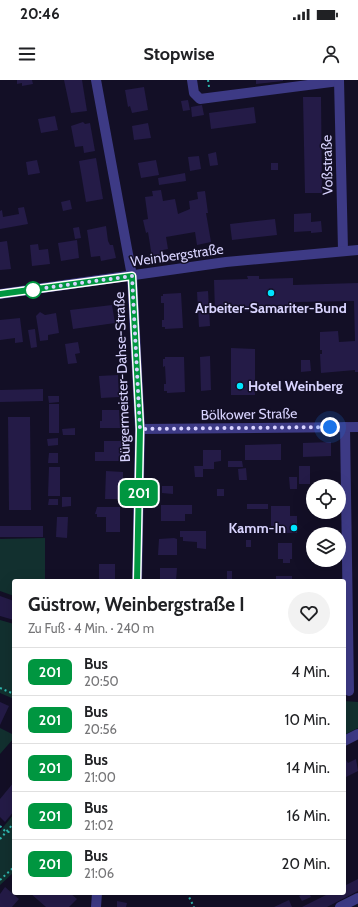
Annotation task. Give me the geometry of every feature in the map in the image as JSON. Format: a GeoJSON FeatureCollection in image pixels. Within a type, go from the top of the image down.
{"type":"FeatureCollection","features":[{"type":"Feature","properties":{"kind":"street","name":"Bürgermeister-Dahse-Straße"},"geometry":{"type":"LineString","coordinates":[[96,80],[132,276],[140,429],[136,579]]}},
{"type":"Feature","properties":{"kind":"street"},"geometry":{"type":"LineString","coordinates":[[192,80],[194,93],[200,99],[339,81]]}},
{"type":"Feature","properties":{"kind":"street","name":"Voßstraße"},"geometry":{"type":"LineString","coordinates":[[339,81],[343,250]]}},
{"type":"Feature","properties":{"kind":"street","name":"Weinbergstraße"},"geometry":{"type":"LineString","coordinates":[[0,294],[226,262],[343,250],[358,250]]}},
{"type":"Feature","properties":{"kind":"street"},"geometry":{"type":"LineString","coordinates":[[345,427],[350,691]]}},
{"type":"Feature","properties":{"kind":"street","name":"Bölkower Straße"},"geometry":{"type":"LineString","coordinates":[[140,429],[358,427]]}},
{"type":"Feature","properties":{"kind":"street"},"geometry":{"type":"LineString","coordinates":[[346,740],[358,734]]}},
{"type":"Feature","properties":{"kind":"street"},"geometry":{"type":"LineString","coordinates":[[96,907],[98,895]]}},
{"type":"Feature","properties":{"kind":"street"},"geometry":{"type":"LineString","coordinates":[[340,907],[358,898]]}},
{"type":"Feature","properties":{"kind":"path"},"geometry":{"type":"LineString","coordinates":[[0,688],[12,693]]}},
{"type":"Feature","properties":{"kind":"path"},"geometry":{"type":"LineString","coordinates":[[0,839],[12,825]]}},
{"type":"Feature","properties":{"kind":"path"},"geometry":{"type":"LineString","coordinates":[[0,826],[6,832],[12,832]]}},
{"type":"Feature","properties":{"kind":"path"},"geometry":{"type":"LineString","coordinates":[[0,880],[12,869]]}},
{"type":"Feature","properties":{"kind":"path"},"geometry":{"type":"LineString","coordinates":[[188,895],[194,907]]}},
{"type":"Feature","properties":{"kind":"green space"},"geometry":{"type":"Polygon","coordinates":[[[45,538],[45,579],[12,579],[12,595],[0,591],[0,539],[45,538]]]}},
{"type":"Feature","properties":{"kind":"green space"},"geometry":{"type":"Polygon","coordinates":[[[0,620],[12,623],[12,698],[0,693],[0,620]]]}},
{"type":"Feature","properties":{"kind":"green space"},"geometry":{"type":"Polygon","coordinates":[[[346,701],[358,702],[358,728],[346,734],[346,701]]]}},
{"type":"Feature","properties":{"kind":"green space"},"geometry":{"type":"Polygon","coordinates":[[[0,728],[12,734],[12,740],[0,754],[0,728]]]}},
{"type":"Feature","properties":{"kind":"green space"},"geometry":{"type":"Polygon","coordinates":[[[12,816],[12,874],[0,885],[0,831],[12,816]]]}},
{"type":"Feature","properties":{"kind":"building"},"geometry":{"type":"Polygon","coordinates":[[[17,80],[32,80],[33,84],[22,86],[22,83],[17,84],[17,80]]]}},
{"type":"Feature","properties":{"kind":"building"},"geometry":{"type":"Polygon","coordinates":[[[64,80],[82,80],[87,111],[71,113],[64,80]]]}},
{"type":"Feature","properties":{"kind":"building"},"geometry":{"type":"Polygon","coordinates":[[[256,80],[283,80],[283,81],[256,84],[256,80]]]}},
{"type":"Feature","properties":{"kind":"building"},"geometry":{"type":"Polygon","coordinates":[[[144,87],[148,110],[132,113],[130,106],[128,107],[125,90],[144,87]]]}},
{"type":"Feature","properties":{"kind":"building"},"geometry":{"type":"Polygon","coordinates":[[[303,97],[321,97],[322,193],[305,193],[303,97]]]}},
{"type":"Feature","properties":{"kind":"building"},"geometry":{"type":"Polygon","coordinates":[[[188,100],[190,110],[183,111],[181,101],[188,100]]]}},
{"type":"Feature","properties":{"kind":"building"},"geometry":{"type":"Polygon","coordinates":[[[202,105],[204,115],[192,117],[191,107],[202,105]]]}},
{"type":"Feature","properties":{"kind":"building"},"geometry":{"type":"Polygon","coordinates":[[[254,107],[256,123],[211,129],[209,113],[254,107]]]}},
{"type":"Feature","properties":{"kind":"building"},"geometry":{"type":"Polygon","coordinates":[[[55,116],[58,130],[41,133],[38,119],[55,116]]]}},
{"type":"Feature","properties":{"kind":"building"},"geometry":{"type":"Polygon","coordinates":[[[83,122],[85,124],[90,123],[95,151],[84,153],[83,146],[75,147],[71,126],[83,122]]]}},
{"type":"Feature","properties":{"kind":"building"},"geometry":{"type":"Polygon","coordinates":[[[148,123],[151,138],[134,140],[132,126],[148,123]]]}},
{"type":"Feature","properties":{"kind":"building"},"geometry":{"type":"Polygon","coordinates":[[[216,152],[218,165],[210,166],[208,154],[216,152]]]}},
{"type":"Feature","properties":{"kind":"building"},"geometry":{"type":"Polygon","coordinates":[[[199,156],[201,169],[190,171],[188,157],[199,156]]]}},
{"type":"Feature","properties":{"kind":"building"},"geometry":{"type":"Polygon","coordinates":[[[96,158],[103,199],[86,202],[79,161],[96,158]]]}},
{"type":"Feature","properties":{"kind":"building"},"geometry":{"type":"Polygon","coordinates":[[[37,160],[40,173],[28,175],[26,162],[37,160]]]}},
{"type":"Feature","properties":{"kind":"building"},"geometry":{"type":"Polygon","coordinates":[[[156,160],[159,175],[141,178],[138,163],[156,160]]]}},
{"type":"Feature","properties":{"kind":"building"},"geometry":{"type":"Polygon","coordinates":[[[271,163],[278,163],[278,170],[271,170],[271,163]]]}},
{"type":"Feature","properties":{"kind":"building"},"geometry":{"type":"Polygon","coordinates":[[[185,173],[186,181],[159,185],[158,178],[185,173]]]}},
{"type":"Feature","properties":{"kind":"building"},"geometry":{"type":"Polygon","coordinates":[[[161,190],[163,201],[175,199],[178,214],[190,209],[189,201],[198,199],[197,192],[205,191],[208,213],[206,213],[211,242],[197,245],[195,232],[166,237],[168,249],[163,250],[164,256],[152,257],[148,232],[146,233],[143,220],[148,219],[145,197],[153,196],[152,191],[161,190]]]}},
{"type":"Feature","properties":{"kind":"building"},"geometry":{"type":"Polygon","coordinates":[[[70,200],[72,209],[63,211],[61,202],[70,200]]]}},
{"type":"Feature","properties":{"kind":"building"},"geometry":{"type":"Polygon","coordinates":[[[24,207],[28,224],[0,229],[0,211],[2,210],[3,217],[19,214],[18,208],[24,207]]]}},
{"type":"Feature","properties":{"kind":"building"},"geometry":{"type":"Polygon","coordinates":[[[311,213],[311,222],[321,221],[322,232],[294,232],[294,214],[311,213]]]}},
{"type":"Feature","properties":{"kind":"building"},"geometry":{"type":"Polygon","coordinates":[[[275,219],[277,235],[232,240],[230,224],[275,219]]]}},
{"type":"Feature","properties":{"kind":"building"},"geometry":{"type":"Polygon","coordinates":[[[106,226],[108,241],[110,245],[113,245],[116,258],[101,261],[100,256],[91,257],[87,230],[106,226]]]}},
{"type":"Feature","properties":{"kind":"building"},"geometry":{"type":"Polygon","coordinates":[[[79,227],[81,238],[75,239],[73,228],[79,227]]]}},
{"type":"Feature","properties":{"kind":"building"},"geometry":{"type":"Polygon","coordinates":[[[77,240],[79,258],[61,261],[58,243],[77,240]]]}},
{"type":"Feature","properties":{"kind":"building"},"geometry":{"type":"Polygon","coordinates":[[[7,241],[11,269],[0,270],[0,242],[7,241]]]}},
{"type":"Feature","properties":{"kind":"building"},"geometry":{"type":"Polygon","coordinates":[[[38,244],[39,250],[48,249],[50,264],[32,266],[30,245],[38,244]]]}},
{"type":"Feature","properties":{"kind":"building","name":"Arbeiter-Samariter-Bund"},"geometry":{"type":"Polygon","coordinates":[[[247,276],[259,276],[259,279],[293,278],[293,285],[358,283],[358,372],[355,372],[355,370],[321,373],[320,354],[322,354],[322,350],[320,350],[320,332],[338,331],[339,342],[355,341],[354,301],[294,302],[295,310],[215,312],[214,280],[248,279],[247,276]]]}},
{"type":"Feature","properties":{"kind":"building"},"geometry":{"type":"Polygon","coordinates":[[[208,291],[210,326],[199,327],[197,292],[208,291]]]}},
{"type":"Feature","properties":{"kind":"building"},"geometry":{"type":"Polygon","coordinates":[[[181,293],[183,328],[165,329],[165,327],[162,327],[162,320],[164,320],[164,303],[161,303],[161,296],[163,296],[163,294],[181,293]]]}},
{"type":"Feature","properties":{"kind":"building"},"geometry":{"type":"Polygon","coordinates":[[[112,305],[115,323],[73,329],[70,310],[112,305]]]}},
{"type":"Feature","properties":{"kind":"building"},"geometry":{"type":"Polygon","coordinates":[[[40,312],[45,315],[56,313],[59,333],[48,335],[48,340],[40,341],[36,316],[40,312]]]}},
{"type":"Feature","properties":{"kind":"building"},"geometry":{"type":"Polygon","coordinates":[[[20,318],[23,342],[15,343],[15,338],[0,340],[0,320],[20,318]]]}},
{"type":"Feature","properties":{"kind":"building"},"geometry":{"type":"Polygon","coordinates":[[[35,329],[37,347],[31,348],[28,330],[35,329]]]}},
{"type":"Feature","properties":{"kind":"building"},"geometry":{"type":"Polygon","coordinates":[[[78,342],[80,353],[75,354],[77,363],[68,364],[65,344],[78,342]]]}},
{"type":"Feature","properties":{"kind":"building"},"geometry":{"type":"Polygon","coordinates":[[[231,348],[255,349],[255,395],[231,395],[231,348]]]}},
{"type":"Feature","properties":{"kind":"building"},"geometry":{"type":"Polygon","coordinates":[[[210,356],[211,390],[201,391],[200,357],[210,356]]]}},
{"type":"Feature","properties":{"kind":"building"},"geometry":{"type":"Polygon","coordinates":[[[165,357],[184,357],[185,392],[167,393],[167,391],[164,391],[164,384],[166,384],[163,359],[165,359],[165,357]]]}},
{"type":"Feature","properties":{"kind":"building"},"geometry":{"type":"Polygon","coordinates":[[[301,360],[310,360],[311,371],[301,372],[301,360]]]}},
{"type":"Feature","properties":{"kind":"building"},"geometry":{"type":"Polygon","coordinates":[[[118,375],[119,397],[101,398],[99,376],[118,375]]]}},
{"type":"Feature","properties":{"kind":"building"},"geometry":{"type":"Polygon","coordinates":[[[43,389],[43,401],[0,402],[0,390],[43,389]]]}},
{"type":"Feature","properties":{"kind":"building"},"geometry":{"type":"Polygon","coordinates":[[[48,396],[59,396],[59,402],[49,403],[48,396]]]}},
{"type":"Feature","properties":{"kind":"building"},"geometry":{"type":"Polygon","coordinates":[[[49,404],[59,404],[59,433],[49,433],[49,404]]]}},
{"type":"Feature","properties":{"kind":"building"},"geometry":{"type":"Polygon","coordinates":[[[102,410],[119,410],[120,428],[100,428],[100,421],[102,421],[102,410]]]}},
{"type":"Feature","properties":{"kind":"building"},"geometry":{"type":"Polygon","coordinates":[[[8,417],[30,417],[31,510],[9,510],[8,417]]]}},
{"type":"Feature","properties":{"kind":"building"},"geometry":{"type":"Polygon","coordinates":[[[75,428],[75,435],[63,435],[62,429],[75,428]]]}},
{"type":"Feature","properties":{"kind":"building"},"geometry":{"type":"Polygon","coordinates":[[[58,438],[58,445],[48,446],[47,439],[58,438]]]}},
{"type":"Feature","properties":{"kind":"building"},"geometry":{"type":"Polygon","coordinates":[[[104,441],[122,441],[122,461],[95,461],[95,452],[104,452],[104,441]]]}},
{"type":"Feature","properties":{"kind":"building"},"geometry":{"type":"Polygon","coordinates":[[[331,442],[331,456],[303,457],[303,443],[331,442]]]}},
{"type":"Feature","properties":{"kind":"building"},"geometry":{"type":"Polygon","coordinates":[[[281,444],[281,460],[245,460],[245,445],[281,444]]]}},
{"type":"Feature","properties":{"kind":"building"},"geometry":{"type":"Polygon","coordinates":[[[203,450],[221,450],[221,461],[214,462],[214,469],[203,469],[203,477],[195,477],[194,466],[203,466],[203,450]]]}},
{"type":"Feature","properties":{"kind":"building"},"geometry":{"type":"Polygon","coordinates":[[[49,453],[58,453],[58,463],[48,463],[49,453]]]}},
{"type":"Feature","properties":{"kind":"building"},"geometry":{"type":"Polygon","coordinates":[[[228,461],[242,461],[243,467],[228,467],[228,461]]]}},
{"type":"Feature","properties":{"kind":"building"},"geometry":{"type":"Polygon","coordinates":[[[299,466],[310,466],[310,479],[306,479],[306,484],[299,484],[299,466]]]}},
{"type":"Feature","properties":{"kind":"building"},"geometry":{"type":"Polygon","coordinates":[[[49,467],[60,467],[60,496],[48,496],[49,467]]]}},
{"type":"Feature","properties":{"kind":"building"},"geometry":{"type":"Polygon","coordinates":[[[246,468],[247,480],[239,480],[238,469],[246,468]]]}},
{"type":"Feature","properties":{"kind":"building"},"geometry":{"type":"Polygon","coordinates":[[[106,471],[123,472],[123,499],[105,499],[106,471]]]}},
{"type":"Feature","properties":{"kind":"building"},"geometry":{"type":"Polygon","coordinates":[[[289,477],[297,477],[297,489],[290,489],[289,477]]]}},
{"type":"Feature","properties":{"kind":"building"},"geometry":{"type":"Polygon","coordinates":[[[162,486],[173,486],[173,494],[162,493],[162,486]]]}},
{"type":"Feature","properties":{"kind":"building"},"geometry":{"type":"Polygon","coordinates":[[[217,489],[224,489],[224,496],[217,496],[217,489]]]}},
{"type":"Feature","properties":{"kind":"building"},"geometry":{"type":"Polygon","coordinates":[[[62,497],[71,497],[71,506],[62,507],[62,497]]]}},
{"type":"Feature","properties":{"kind":"building"},"geometry":{"type":"Polygon","coordinates":[[[49,499],[58,499],[58,505],[48,505],[49,499]]]}},
{"type":"Feature","properties":{"kind":"building"},"geometry":{"type":"Polygon","coordinates":[[[247,504],[268,504],[268,509],[247,509],[247,504]]]}},
{"type":"Feature","properties":{"kind":"building"},"geometry":{"type":"Polygon","coordinates":[[[161,505],[192,505],[192,514],[185,514],[185,521],[161,521],[161,505]]]}},
{"type":"Feature","properties":{"kind":"building"},"geometry":{"type":"Polygon","coordinates":[[[271,506],[290,506],[290,516],[297,516],[297,533],[285,533],[285,526],[271,526],[271,506]]]}},
{"type":"Feature","properties":{"kind":"building"},"geometry":{"type":"Polygon","coordinates":[[[97,507],[120,507],[120,532],[106,532],[106,517],[97,517],[97,514],[95,514],[97,507]]]}},
{"type":"Feature","properties":{"kind":"building"},"geometry":{"type":"Polygon","coordinates":[[[57,517],[68,517],[67,538],[56,537],[57,517]]]}},
{"type":"Feature","properties":{"kind":"building"},"geometry":{"type":"Polygon","coordinates":[[[0,526],[43,526],[43,537],[0,537],[0,526]]]}},
{"type":"Feature","properties":{"kind":"building"},"geometry":{"type":"Polygon","coordinates":[[[180,531],[206,531],[206,549],[197,548],[197,542],[183,541],[183,537],[180,537],[180,531]]]}},
{"type":"Feature","properties":{"kind":"building"},"geometry":{"type":"Polygon","coordinates":[[[159,539],[177,539],[177,555],[158,555],[159,539]]]}},
{"type":"Feature","properties":{"kind":"building"},"geometry":{"type":"Polygon","coordinates":[[[246,540],[251,540],[251,547],[246,547],[246,540]]]}},
{"type":"Feature","properties":{"kind":"building"},"geometry":{"type":"Polygon","coordinates":[[[278,543],[292,543],[292,559],[290,559],[290,563],[283,563],[283,559],[278,559],[278,543]]]}},
{"type":"Feature","properties":{"kind":"building"},"geometry":{"type":"Polygon","coordinates":[[[99,564],[115,564],[115,579],[99,579],[99,564]]]}},
{"type":"Feature","properties":{"kind":"building"},"geometry":{"type":"Polygon","coordinates":[[[160,568],[177,568],[176,579],[160,579],[160,568]]]}},
{"type":"Feature","properties":{"kind":"building"},"geometry":{"type":"Polygon","coordinates":[[[227,571],[232,571],[232,579],[227,579],[227,571]]]}},
{"type":"Feature","properties":{"kind":"building"},"geometry":{"type":"Polygon","coordinates":[[[276,576],[292,576],[292,579],[276,579],[276,576]]]}},
{"type":"Feature","properties":{"kind":"building"},"geometry":{"type":"Polygon","coordinates":[[[0,596],[12,600],[12,619],[0,616],[0,596]]]}},
{"type":"Feature","properties":{"kind":"building"},"geometry":{"type":"Polygon","coordinates":[[[0,702],[9,706],[0,725],[0,702]]]}},
{"type":"Feature","properties":{"kind":"building"},"geometry":{"type":"Polygon","coordinates":[[[356,759],[358,771],[346,777],[346,760],[348,763],[356,759]]]}},
{"type":"Feature","properties":{"kind":"building"},"geometry":{"type":"Polygon","coordinates":[[[12,784],[12,813],[5,822],[0,817],[0,799],[12,784]]]}},
{"type":"Feature","properties":{"kind":"building"},"geometry":{"type":"Polygon","coordinates":[[[358,879],[358,891],[327,907],[302,907],[326,895],[346,895],[346,885],[358,879]]]}},
{"type":"Feature","properties":{"kind":"building"},"geometry":{"type":"Polygon","coordinates":[[[5,887],[12,893],[12,895],[19,899],[12,907],[0,907],[0,894],[5,887]]]}},
{"type":"Feature","properties":{"kind":"building"},"geometry":{"type":"Polygon","coordinates":[[[32,895],[72,895],[77,899],[69,907],[46,907],[32,895]]]}},
{"type":"Feature","properties":{"kind":"building"},"geometry":{"type":"Polygon","coordinates":[[[310,895],[311,897],[302,901],[299,896],[310,895]]]}},
{"type":"Feature","properties":{"kind":"building"},"geometry":{"type":"Polygon","coordinates":[[[289,900],[292,907],[274,907],[289,900]]]}},
{"type":"Feature","properties":{"kind":"building"},"geometry":{"type":"Polygon","coordinates":[[[117,901],[127,903],[126,907],[117,907],[117,901]]]}},
{"type":"Feature","properties":{"kind":"bus line","name":"201"},"geometry":{"type":"LineString","coordinates":[[0,294],[132,276],[140,429],[137,579]]}},
{"type":"Feature","properties":{"kind":"place","name":"Arbeiter-Samariter-Bund"},"geometry":{"type":"Point","coordinates":[271,293]}},
{"type":"Feature","properties":{"kind":"place","name":"Hotel Weinberg"},"geometry":{"type":"Point","coordinates":[240,386]}},
{"type":"Feature","properties":{"kind":"place","name":"Kamm-In"},"geometry":{"type":"Point","coordinates":[294,528]}},
{"type":"Feature","properties":{"kind":"route"},"geometry":{"type":"LineString","coordinates":[[33,290],[29,290],[132,276],[140,429],[330,427]]}}]}
